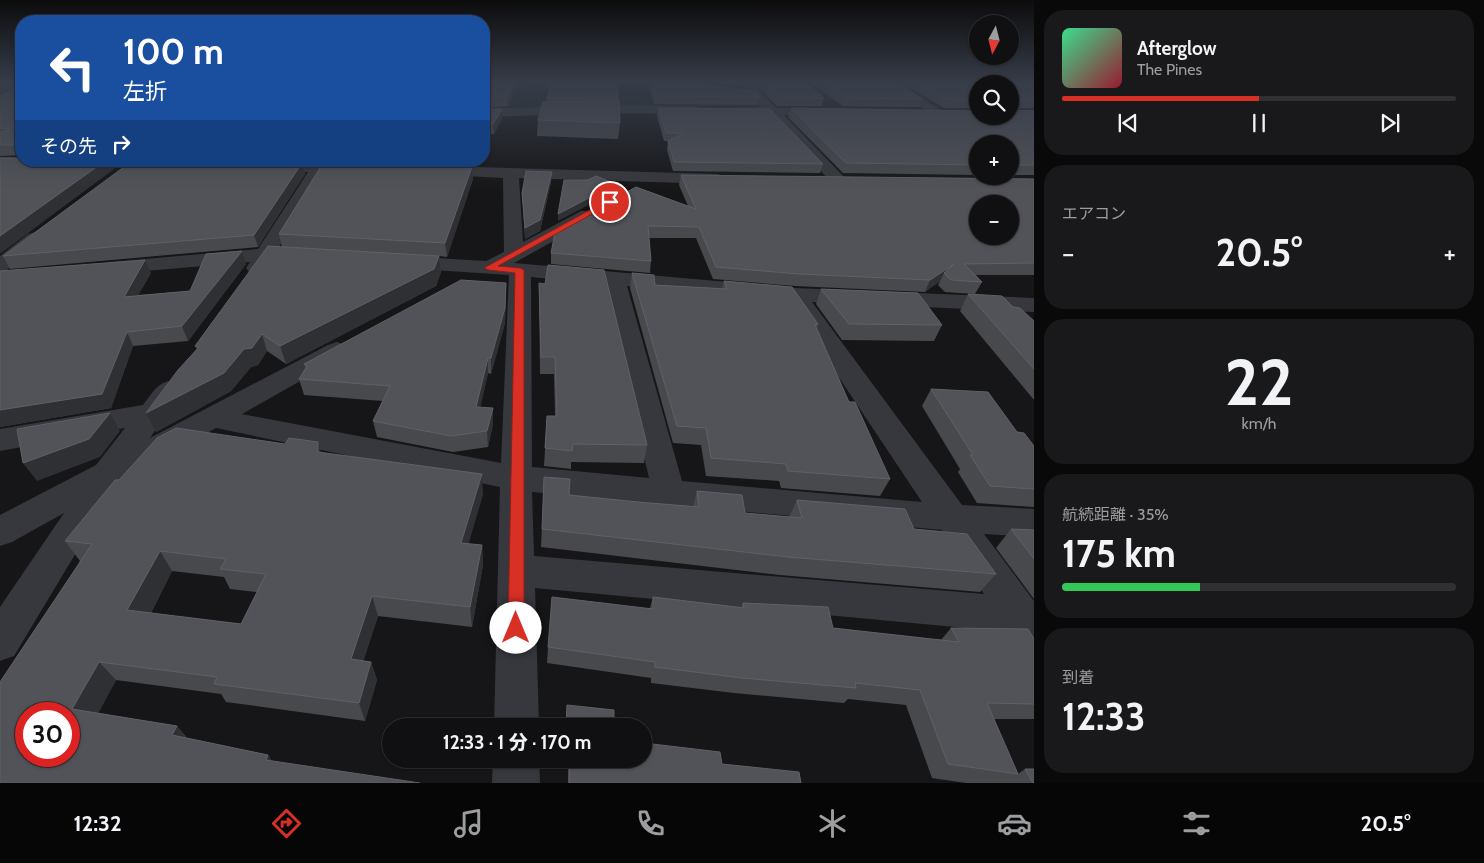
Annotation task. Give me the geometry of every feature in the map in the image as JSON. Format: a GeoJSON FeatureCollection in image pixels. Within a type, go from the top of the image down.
{"type":"FeatureCollection","features":[{"type":"Feature","properties":{"kind":"street"},"geometry":{"type":"LineString","coordinates":[[780,118],[838,180]]}},
{"type":"Feature","properties":{"kind":"street"},"geometry":{"type":"LineString","coordinates":[[0,162],[15,162]]}},
{"type":"Feature","properties":{"kind":"street"},"geometry":{"type":"LineString","coordinates":[[110,181],[129,167]]}},
{"type":"Feature","properties":{"kind":"street"},"geometry":{"type":"LineString","coordinates":[[306,167],[376,169]]}},
{"type":"Feature","properties":{"kind":"street"},"geometry":{"type":"LineString","coordinates":[[243,286],[266,254],[319,168]]}},
{"type":"Feature","properties":{"kind":"street"},"geometry":{"type":"LineString","coordinates":[[424,170],[732,179]]}},
{"type":"Feature","properties":{"kind":"street"},"geometry":{"type":"LineString","coordinates":[[511,173],[517,262],[516,718]]}},
{"type":"Feature","properties":{"kind":"street"},"geometry":{"type":"LineString","coordinates":[[625,194],[654,178]]}},
{"type":"Feature","properties":{"kind":"street"},"geometry":{"type":"LineString","coordinates":[[819,180],[858,180]]}},
{"type":"Feature","properties":{"kind":"street"},"geometry":{"type":"LineString","coordinates":[[382,261],[489,268],[517,262],[600,208]]}},
{"type":"Feature","properties":{"kind":"street"},"geometry":{"type":"LineString","coordinates":[[0,266],[50,226]]}},
{"type":"Feature","properties":{"kind":"street"},"geometry":{"type":"LineString","coordinates":[[89,270],[266,254],[324,258]]}},
{"type":"Feature","properties":{"kind":"street"},"geometry":{"type":"LineString","coordinates":[[517,262],[614,279],[795,295],[1034,305]]}},
{"type":"Feature","properties":{"kind":"street"},"geometry":{"type":"LineString","coordinates":[[446,291],[489,268]]}},
{"type":"Feature","properties":{"kind":"street"},"geometry":{"type":"LineString","coordinates":[[614,279],[669,492]]}},
{"type":"Feature","properties":{"kind":"street"},"geometry":{"type":"LineString","coordinates":[[795,295],[1027,624]]}},
{"type":"Feature","properties":{"kind":"street"},"geometry":{"type":"LineString","coordinates":[[0,532],[359,338]]}},
{"type":"Feature","properties":{"kind":"street"},"geometry":{"type":"LineString","coordinates":[[0,642],[108,473],[186,366]]}},
{"type":"Feature","properties":{"kind":"street"},"geometry":{"type":"LineString","coordinates":[[0,440],[152,414]]}},
{"type":"Feature","properties":{"kind":"street"},"geometry":{"type":"LineString","coordinates":[[213,418],[516,478],[954,518],[1034,523]]}},
{"type":"Feature","properties":{"kind":"street"},"geometry":{"type":"LineString","coordinates":[[516,570],[1027,624]]}},
{"type":"Feature","properties":{"kind":"street"},"geometry":{"type":"LineString","coordinates":[[516,768],[516,783]]}},
{"type":"Feature","properties":{"kind":"building"},"geometry":{"type":"Polygon","coordinates":[[[0,118],[15,118],[15,145],[0,145],[0,133],[10,129],[0,128],[0,118]]]}},
{"type":"Feature","properties":{"kind":"building"},"geometry":{"type":"Polygon","coordinates":[[[490,118],[497,118],[493,124],[490,124],[490,118]]]}},
{"type":"Feature","properties":{"kind":"building"},"geometry":{"type":"Polygon","coordinates":[[[539,118],[620,118],[620,123],[538,120],[539,118]]]}},
{"type":"Feature","properties":{"kind":"building"},"geometry":{"type":"Polygon","coordinates":[[[662,118],[778,118],[823,164],[674,162],[668,141],[685,133],[666,133],[662,118]]]}},
{"type":"Feature","properties":{"kind":"building"},"geometry":{"type":"Polygon","coordinates":[[[801,118],[969,118],[969,125],[1019,125],[1019,118],[1034,118],[1034,165],[1019,165],[1019,135],[969,135],[969,165],[846,163],[801,118]]]}},
{"type":"Feature","properties":{"kind":"building"},"geometry":{"type":"Polygon","coordinates":[[[0,158],[15,158],[15,167],[97,167],[0,236],[0,158]]]}},
{"type":"Feature","properties":{"kind":"building"},"geometry":{"type":"Polygon","coordinates":[[[124,167],[299,167],[254,235],[3,256],[124,167]]]}},
{"type":"Feature","properties":{"kind":"building"},"geometry":{"type":"Polygon","coordinates":[[[321,167],[472,167],[445,243],[279,234],[321,167]]]}},
{"type":"Feature","properties":{"kind":"building"},"geometry":{"type":"Polygon","coordinates":[[[526,171],[552,172],[540,220],[525,228],[522,193],[526,171]]]}},
{"type":"Feature","properties":{"kind":"building"},"geometry":{"type":"Polygon","coordinates":[[[681,175],[969,178],[969,185],[1019,185],[1019,179],[1034,179],[1034,263],[964,264],[982,282],[951,280],[944,273],[954,264],[930,280],[799,274],[716,267],[699,227],[648,226],[651,261],[551,253],[555,232],[636,187],[696,209],[681,175]]]}},
{"type":"Feature","properties":{"kind":"building"},"geometry":{"type":"Polygon","coordinates":[[[596,176],[616,184],[558,214],[564,180],[588,180],[596,176]]]}},
{"type":"Feature","properties":{"kind":"building"},"geometry":{"type":"Polygon","coordinates":[[[268,246],[439,256],[434,269],[280,346],[262,334],[252,348],[244,349],[224,373],[146,413],[178,370],[199,347],[195,346],[268,246]]]}},
{"type":"Feature","properties":{"kind":"building"},"geometry":{"type":"Polygon","coordinates":[[[242,251],[182,326],[127,332],[102,394],[0,410],[0,271],[145,260],[124,297],[190,291],[206,254],[242,251]]]}},
{"type":"Feature","properties":{"kind":"building"},"geometry":{"type":"Polygon","coordinates":[[[548,265],[604,270],[647,445],[573,444],[572,451],[545,448],[547,416],[557,416],[555,357],[541,357],[539,283],[545,284],[548,265]]]}},
{"type":"Feature","properties":{"kind":"building"},"geometry":{"type":"Polygon","coordinates":[[[632,273],[654,275],[655,285],[727,289],[724,281],[792,287],[818,324],[815,325],[849,402],[855,402],[890,479],[788,471],[786,464],[711,458],[706,428],[677,426],[632,273]]]}},
{"type":"Feature","properties":{"kind":"building"},"geometry":{"type":"Polygon","coordinates":[[[461,280],[506,283],[505,308],[491,358],[488,358],[476,407],[493,408],[487,431],[451,436],[373,421],[390,386],[299,379],[307,366],[304,364],[461,280]]]}},
{"type":"Feature","properties":{"kind":"building"},"geometry":{"type":"Polygon","coordinates":[[[821,289],[918,293],[942,325],[849,324],[821,289]]]}},
{"type":"Feature","properties":{"kind":"building"},"geometry":{"type":"Polygon","coordinates":[[[968,294],[1002,296],[1013,307],[1020,308],[1034,321],[1034,369],[968,294]]]}},
{"type":"Feature","properties":{"kind":"building"},"geometry":{"type":"Polygon","coordinates":[[[931,389],[988,392],[1017,432],[1024,433],[1034,446],[1034,489],[990,486],[970,455],[973,455],[931,389]]]}},
{"type":"Feature","properties":{"kind":"building"},"geometry":{"type":"Polygon","coordinates":[[[110,413],[89,439],[23,463],[17,429],[110,413]]]}},
{"type":"Feature","properties":{"kind":"building"},"geometry":{"type":"Polygon","coordinates":[[[176,428],[285,444],[289,438],[318,442],[318,452],[482,474],[461,543],[482,545],[470,607],[372,596],[351,659],[371,662],[359,703],[214,684],[217,677],[99,662],[76,702],[15,702],[15,767],[80,767],[80,710],[177,726],[172,735],[268,755],[266,760],[420,783],[0,783],[0,682],[92,544],[65,541],[115,480],[119,480],[157,438],[176,428]],[[160,551],[127,610],[241,624],[266,574],[220,569],[226,559],[160,551]]]}},
{"type":"Feature","properties":{"kind":"building"},"geometry":{"type":"Polygon","coordinates":[[[544,477],[570,479],[569,495],[638,502],[699,507],[697,491],[742,495],[745,513],[802,518],[797,500],[905,509],[914,529],[967,534],[996,574],[788,557],[542,529],[544,477]]]}},
{"type":"Feature","properties":{"kind":"building"},"geometry":{"type":"Polygon","coordinates":[[[1011,529],[1034,530],[1034,559],[1011,529]]]}},
{"type":"Feature","properties":{"kind":"building"},"geometry":{"type":"Polygon","coordinates":[[[552,597],[653,609],[653,597],[744,608],[743,603],[828,607],[833,628],[959,642],[951,628],[1028,629],[1034,639],[1034,704],[987,703],[1018,774],[948,764],[920,690],[855,683],[856,688],[742,678],[655,667],[655,662],[548,647],[552,597]]]}},
{"type":"Feature","properties":{"kind":"building"},"geometry":{"type":"Polygon","coordinates":[[[567,705],[614,710],[614,718],[566,718],[567,705]]]}},
{"type":"Feature","properties":{"kind":"building"},"geometry":{"type":"Polygon","coordinates":[[[652,744],[720,752],[722,764],[799,772],[801,783],[569,783],[570,768],[652,768],[652,744]]]}},
{"type":"Feature","properties":{"kind":"building"},"geometry":{"type":"Polygon","coordinates":[[[1025,769],[1034,769],[1034,783],[1033,783],[1025,769]]]}},
{"type":"Feature","properties":{"kind":"route"},"geometry":{"type":"LineString","coordinates":[[516,628],[516,478],[520,270],[489,268],[610,202]]}}]}
